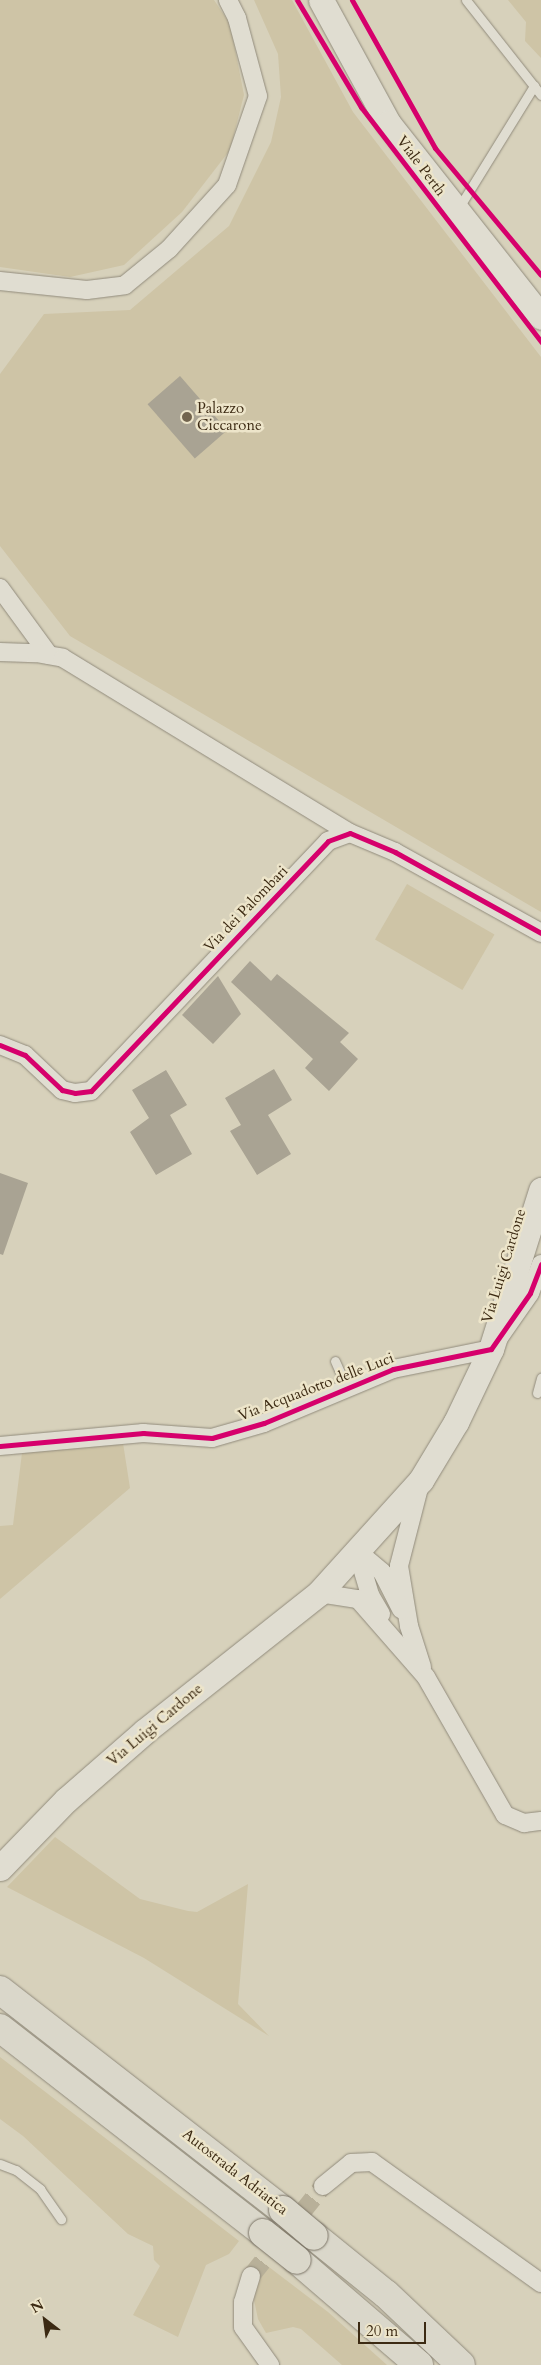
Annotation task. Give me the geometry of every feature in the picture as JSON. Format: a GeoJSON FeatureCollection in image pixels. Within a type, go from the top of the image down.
{"type":"FeatureCollection","features":[{"type":"Feature","properties":{"kind":"highway","name":"Autostrada Adriatica"},"geometry":{"type":"LineString","coordinates":[[0,1990],[283,2210],[386,2294],[461,2365]]}},
{"type":"Feature","properties":{"kind":"highway","name":"Autostrada Adriatica"},"geometry":{"type":"LineString","coordinates":[[0,2028],[297,2260],[419,2365]]}},
{"type":"Feature","properties":{"kind":"main road","name":"Viale Perth"},"geometry":{"type":"LineString","coordinates":[[321,0],[388,123],[456,212],[541,317]]}},
{"type":"Feature","properties":{"kind":"main road","name":"Via Luigi Cardone"},"geometry":{"type":"LineString","coordinates":[[0,1868],[66,1800],[145,1731],[319,1593],[421,1480],[456,1422],[491,1349],[541,1190]]}},
{"type":"Feature","properties":{"kind":"street"},"geometry":{"type":"LineString","coordinates":[[0,281],[87,290],[125,286],[169,249],[227,185],[258,96],[237,18],[228,0]]}},
{"type":"Feature","properties":{"kind":"street"},"geometry":{"type":"LineString","coordinates":[[0,588],[49,655]]}},
{"type":"Feature","properties":{"kind":"street"},"geometry":{"type":"LineString","coordinates":[[0,652],[49,655],[63,658],[350,833],[395,852],[541,933]]}},
{"type":"Feature","properties":{"kind":"street","name":"Via dei Palombari"},"geometry":{"type":"LineString","coordinates":[[0,1045],[26,1055],[62,1090],[75,1093],[90,1090],[328,841],[350,833]]}},
{"type":"Feature","properties":{"kind":"street","name":"Via Luigi Cardone"},"geometry":{"type":"LineString","coordinates":[[491,1349],[530,1293],[541,1264]]}},
{"type":"Feature","properties":{"kind":"street","name":"Via Acquadotto delle Luci"},"geometry":{"type":"LineString","coordinates":[[0,1446],[144,1433],[212,1438],[264,1422],[392,1369],[491,1349]]}},
{"type":"Feature","properties":{"kind":"street","name":"Via Luigi Cardone"},"geometry":{"type":"LineString","coordinates":[[421,1480],[398,1566],[409,1626],[426,1677]]}},
{"type":"Feature","properties":{"kind":"street","name":"Via Luigi Cardone"},"geometry":{"type":"LineString","coordinates":[[357,1551],[382,1572],[409,1626]]}},
{"type":"Feature","properties":{"kind":"street","name":"Via Luigi Cardone"},"geometry":{"type":"LineString","coordinates":[[357,1551],[370,1594],[395,1638]]}},
{"type":"Feature","properties":{"kind":"street","name":"Via Luigi Cardone"},"geometry":{"type":"LineString","coordinates":[[319,1593],[358,1599],[395,1638],[426,1677],[505,1815],[524,1823],[541,1821]]}},
{"type":"Feature","properties":{"kind":"street"},"geometry":{"type":"LineString","coordinates":[[323,2186],[351,2163],[372,2162],[541,2283]]}},
{"type":"Feature","properties":{"kind":"street"},"geometry":{"type":"LineString","coordinates":[[251,2276],[243,2302],[243,2327],[270,2365]]}},
{"type":"Feature","properties":{"kind":"lane"},"geometry":{"type":"LineString","coordinates":[[466,0],[541,95]]}},
{"type":"Feature","properties":{"kind":"lane"},"geometry":{"type":"LineString","coordinates":[[456,212],[534,86]]}},
{"type":"Feature","properties":{"kind":"lane"},"geometry":{"type":"LineString","coordinates":[[335,1360],[347,1388]]}},
{"type":"Feature","properties":{"kind":"lane"},"geometry":{"type":"LineString","coordinates":[[537,1393],[541,1378]]}},
{"type":"Feature","properties":{"kind":"lane"},"geometry":{"type":"LineString","coordinates":[[0,2164],[16,2170],[40,2190],[61,2219]]}},
{"type":"Feature","properties":{"kind":"shaded area"},"geometry":{"type":"Polygon","coordinates":[[[0,0],[214,0],[230,24],[244,95],[230,150],[182,212],[124,265],[70,277],[0,267],[0,0]]]}},
{"type":"Feature","properties":{"kind":"shaded area"},"geometry":{"type":"Polygon","coordinates":[[[254,0],[292,0],[353,112],[541,357],[541,912],[70,636],[0,546],[0,374],[44,314],[130,310],[229,226],[271,142],[281,97],[278,54],[254,0]]]}},
{"type":"Feature","properties":{"kind":"shaded area"},"geometry":{"type":"Polygon","coordinates":[[[508,0],[541,0],[541,58],[525,41],[526,22],[508,0]]]}},
{"type":"Feature","properties":{"kind":"shaded area"},"geometry":{"type":"Polygon","coordinates":[[[407,884],[494,934],[462,990],[375,939],[407,884]]]}},
{"type":"Feature","properties":{"kind":"shaded area"},"geometry":{"type":"Polygon","coordinates":[[[123,1443],[130,1488],[0,1599],[0,1526],[13,1525],[22,1453],[123,1443]]]}},
{"type":"Feature","properties":{"kind":"shaded area"},"geometry":{"type":"Polygon","coordinates":[[[55,1837],[140,1899],[188,1911],[197,1912],[248,1884],[238,2004],[269,2036],[144,1958],[7,1887],[55,1837]]]}},
{"type":"Feature","properties":{"kind":"shaded area"},"geometry":{"type":"Polygon","coordinates":[[[0,2057],[239,2241],[229,2254],[206,2265],[178,2337],[133,2315],[160,2266],[154,2260],[153,2246],[128,2234],[23,2136],[0,2119],[0,2057]]]}},
{"type":"Feature","properties":{"kind":"shaded area"},"geometry":{"type":"Polygon","coordinates":[[[265,2264],[328,2312],[387,2365],[342,2365],[301,2329],[293,2327],[266,2333],[258,2319],[254,2300],[255,2282],[265,2264]]]}},
{"type":"Feature","properties":{"kind":"building","name":"Palazzo Ciccarone"},"geometry":{"type":"Polygon","coordinates":[[[180,376],[227,430],[195,459],[148,404],[180,376]]]}},
{"type":"Feature","properties":{"kind":"building"},"geometry":{"type":"Polygon","coordinates":[[[250,961],[271,981],[277,974],[349,1033],[340,1042],[358,1059],[329,1091],[305,1068],[313,1059],[231,982],[250,961]]]}},
{"type":"Feature","properties":{"kind":"building"},"geometry":{"type":"Polygon","coordinates":[[[218,976],[241,1014],[213,1044],[182,1015],[218,976]]]}},
{"type":"Feature","properties":{"kind":"building"},"geometry":{"type":"Polygon","coordinates":[[[274,1069],[292,1100],[268,1115],[291,1154],[257,1175],[230,1131],[241,1125],[225,1098],[274,1069]]]}},
{"type":"Feature","properties":{"kind":"building"},"geometry":{"type":"Polygon","coordinates":[[[166,1070],[187,1105],[170,1115],[192,1154],[156,1175],[130,1132],[149,1118],[132,1090],[166,1070]]]}},
{"type":"Feature","properties":{"kind":"building"},"geometry":{"type":"Polygon","coordinates":[[[0,1173],[28,1183],[3,1255],[0,1254],[0,1173]]]}},
{"type":"Feature","properties":{"kind":"tunnel"},"geometry":{"type":"LineString","coordinates":[[251,2276],[323,2186]]}},
{"type":"Feature","properties":{"kind":"cycle path"},"geometry":{"type":"LineString","coordinates":[[297,0],[361,107],[541,342]]}},
{"type":"Feature","properties":{"kind":"cycle path"},"geometry":{"type":"LineString","coordinates":[[352,0],[435,148],[541,275]]}},
{"type":"Feature","properties":{"kind":"cycle path"},"geometry":{"type":"LineString","coordinates":[[0,1045],[25,1055],[62,1090],[75,1093],[91,1091],[328,841],[350,833],[395,852],[541,933]]}},
{"type":"Feature","properties":{"kind":"cycle path"},"geometry":{"type":"LineString","coordinates":[[0,1446],[143,1433],[212,1438],[264,1423],[393,1369],[491,1349],[530,1293],[541,1264]]}},
{"type":"Feature","properties":{"kind":"place","name":"Palazzo Ciccarone"},"geometry":{"type":"Point","coordinates":[187,417]}}]}
